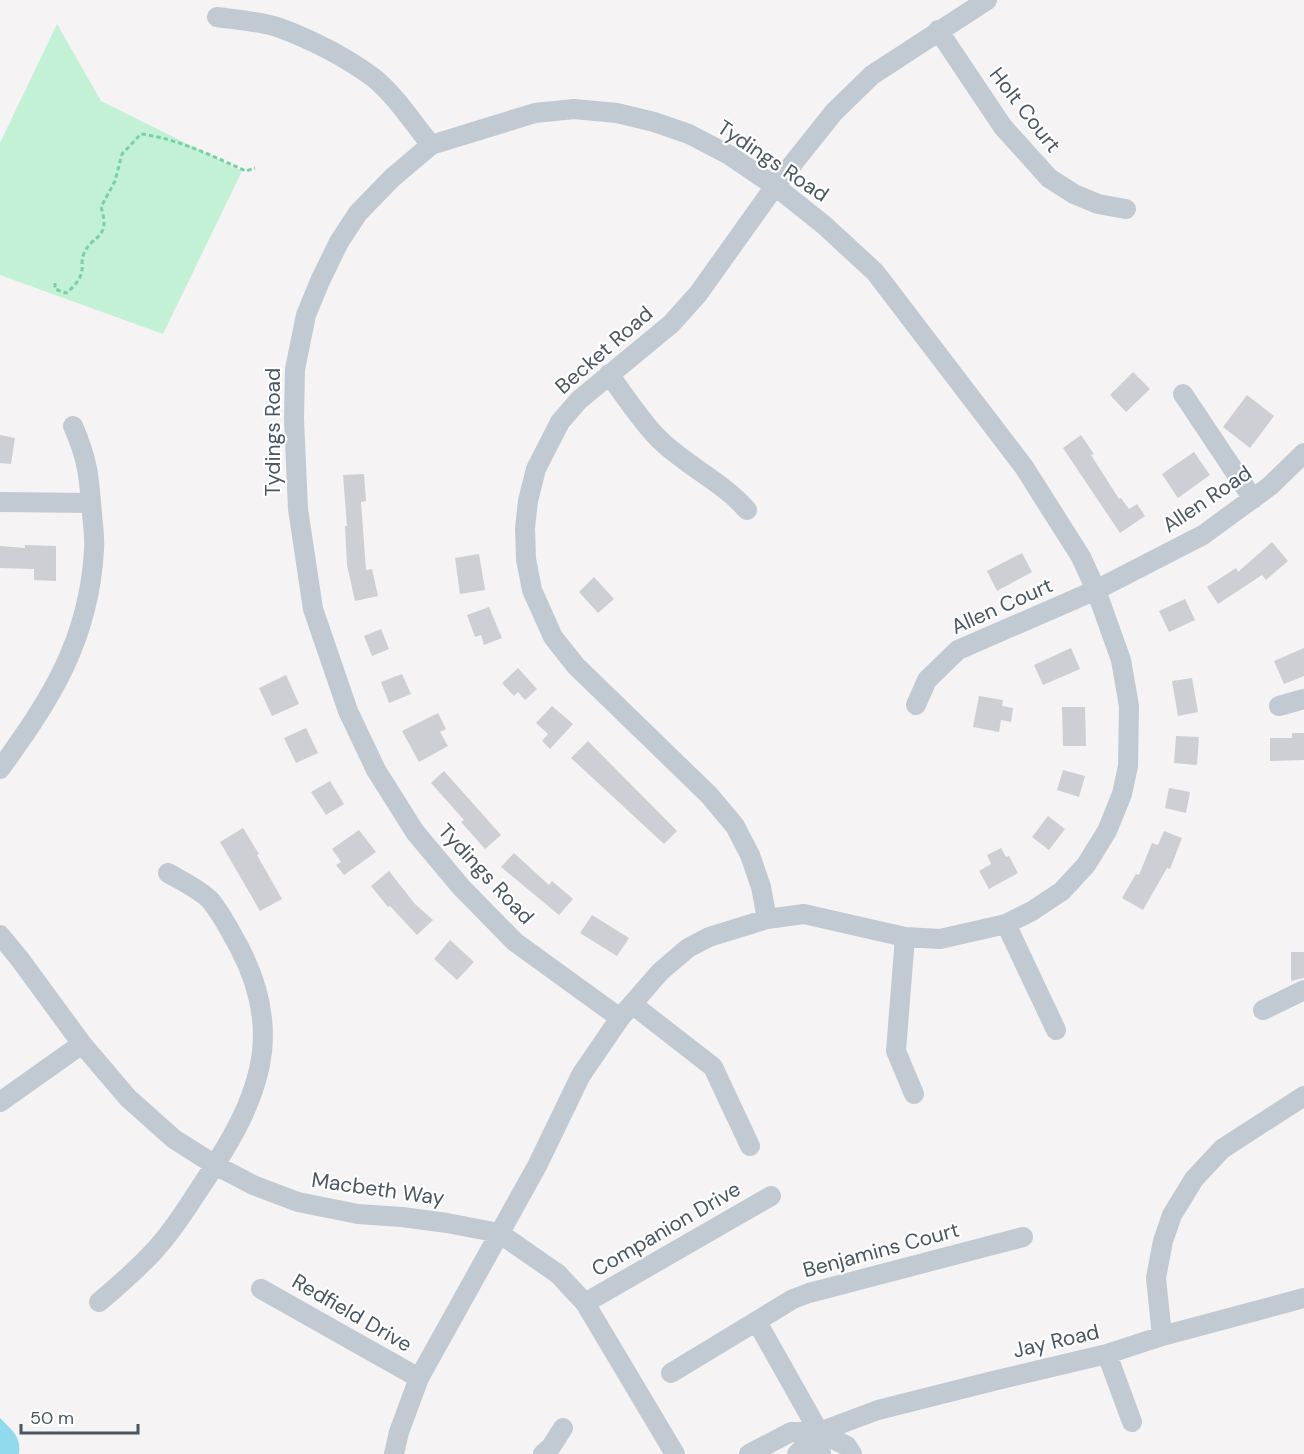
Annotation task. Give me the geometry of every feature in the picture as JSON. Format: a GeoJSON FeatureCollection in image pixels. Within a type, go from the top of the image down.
{"type":"FeatureCollection","features":[{"type":"Feature","properties":{"kind":"street","name":"Becket Road"},"geometry":{"type":"LineString","coordinates":[[767,919],[761,887],[750,855],[735,826],[709,795],[576,666],[553,637],[532,590],[526,559],[525,528],[528,501],[536,469],[560,422],[579,400],[671,324],[698,294],[775,186],[834,112],[872,75],[987,0]]}},
{"type":"Feature","properties":{"kind":"street"},"geometry":{"type":"LineString","coordinates":[[217,17],[280,28],[346,61],[375,79],[431,145]]}},
{"type":"Feature","properties":{"kind":"street","name":"Holt Court"},"geometry":{"type":"LineString","coordinates":[[938,30],[1003,127],[1049,178],[1074,194],[1098,204],[1126,209]]}},
{"type":"Feature","properties":{"kind":"street","name":"Tydings Road"},"geometry":{"type":"LineString","coordinates":[[394,1454],[399,1432],[419,1378],[537,1166],[581,1074],[626,1011],[660,972],[688,948],[709,937],[767,919],[804,914],[905,937],[940,939],[1006,924],[1032,911],[1062,891],[1086,865],[1107,831],[1122,794],[1128,766],[1128,706],[1121,660],[1096,590],[1081,558],[1062,524],[1024,467],[883,282],[824,225],[775,186],[729,155],[689,134],[617,113],[574,109],[535,112],[431,145],[392,178],[358,213],[339,242],[306,315],[295,369],[294,419],[298,509],[313,609],[348,711],[376,770],[415,832],[461,887],[515,942],[626,1011]]}},
{"type":"Feature","properties":{"kind":"street"},"geometry":{"type":"LineString","coordinates":[[609,374],[657,437],[737,498],[747,510]]}},
{"type":"Feature","properties":{"kind":"street"},"geometry":{"type":"LineString","coordinates":[[1183,394],[1253,499]]}},
{"type":"Feature","properties":{"kind":"street"},"geometry":{"type":"LineString","coordinates":[[0,769],[54,690],[72,651],[87,594],[94,549],[89,472],[84,451],[73,426]]}},
{"type":"Feature","properties":{"kind":"street","name":"Allen Road"},"geometry":{"type":"LineString","coordinates":[[1096,590],[1203,536],[1270,486],[1304,453]]}},
{"type":"Feature","properties":{"kind":"street"},"geometry":{"type":"LineString","coordinates":[[0,502],[91,503]]}},
{"type":"Feature","properties":{"kind":"street","name":"Allen Court"},"geometry":{"type":"LineString","coordinates":[[916,705],[927,680],[958,650],[1096,590]]}},
{"type":"Feature","properties":{"kind":"street"},"geometry":{"type":"LineString","coordinates":[[1279,706],[1304,699]]}},
{"type":"Feature","properties":{"kind":"street"},"geometry":{"type":"LineString","coordinates":[[99,1302],[131,1275],[156,1249],[180,1218],[215,1165],[252,1096],[262,1051],[258,993],[247,962],[209,900],[168,873]]}},
{"type":"Feature","properties":{"kind":"street"},"geometry":{"type":"LineString","coordinates":[[1006,924],[1056,1030]]}},
{"type":"Feature","properties":{"kind":"street","name":"Macbeth Way"},"geometry":{"type":"LineString","coordinates":[[0,935],[82,1044],[128,1098],[174,1139],[215,1165],[253,1185],[298,1202],[358,1214],[447,1223],[499,1233],[558,1274],[585,1304],[675,1454]]}},
{"type":"Feature","properties":{"kind":"street"},"geometry":{"type":"LineString","coordinates":[[905,937],[896,1051],[914,1094]]}},
{"type":"Feature","properties":{"kind":"street"},"geometry":{"type":"LineString","coordinates":[[1263,1010],[1304,990]]}},
{"type":"Feature","properties":{"kind":"street"},"geometry":{"type":"LineString","coordinates":[[626,1011],[713,1067],[750,1146]]}},
{"type":"Feature","properties":{"kind":"street"},"geometry":{"type":"LineString","coordinates":[[0,1102],[82,1044]]}},
{"type":"Feature","properties":{"kind":"street"},"geometry":{"type":"LineString","coordinates":[[1162,1336],[1156,1278],[1162,1241],[1172,1215],[1194,1179],[1222,1149],[1304,1096]]}},
{"type":"Feature","properties":{"kind":"street","name":"Companion Drive"},"geometry":{"type":"LineString","coordinates":[[585,1304],[771,1196]]}},
{"type":"Feature","properties":{"kind":"street","name":"Benjamins Court"},"geometry":{"type":"LineString","coordinates":[[671,1373],[793,1299],[1023,1237]]}},
{"type":"Feature","properties":{"kind":"street","name":"Redfield Drive"},"geometry":{"type":"LineString","coordinates":[[261,1289],[419,1378]]}},
{"type":"Feature","properties":{"kind":"street","name":"Jay Road"},"geometry":{"type":"LineString","coordinates":[[749,1454],[791,1432],[819,1432],[878,1410],[1107,1354],[1162,1336],[1304,1298]]}},
{"type":"Feature","properties":{"kind":"street"},"geometry":{"type":"LineString","coordinates":[[758,1322],[819,1432],[821,1454]]}},
{"type":"Feature","properties":{"kind":"street"},"geometry":{"type":"LineString","coordinates":[[1107,1354],[1132,1422]]}},
{"type":"Feature","properties":{"kind":"street"},"geometry":{"type":"LineString","coordinates":[[543,1454],[551,1447],[563,1428]]}},
{"type":"Feature","properties":{"kind":"street"},"geometry":{"type":"LineString","coordinates":[[819,1432],[847,1446],[852,1454]]}},
{"type":"Feature","properties":{"kind":"street","name":"Jay Road"},"geometry":{"type":"LineString","coordinates":[[797,1454],[819,1432]]}},
{"type":"Feature","properties":{"kind":"path"},"geometry":{"type":"LineString","coordinates":[[54,283],[55,289],[66,293],[82,272],[83,256],[100,235],[105,220],[101,207],[115,181],[122,154],[141,134],[161,137],[192,147],[246,171],[255,168]]}},
{"type":"Feature","properties":{"kind":"green space"},"geometry":{"type":"Polygon","coordinates":[[[57,24],[101,101],[242,171],[163,334],[0,275],[0,143],[57,24]]]}},
{"type":"Feature","properties":{"kind":"water"},"geometry":{"type":"Polygon","coordinates":[[[0,1418],[17,1438],[19,1454],[0,1454],[0,1418]]]}},
{"type":"Feature","properties":{"kind":"building"},"geometry":{"type":"Polygon","coordinates":[[[1133,372],[1150,389],[1126,412],[1110,395],[1133,372]]]}},
{"type":"Feature","properties":{"kind":"building"},"geometry":{"type":"Polygon","coordinates":[[[1247,395],[1274,416],[1250,448],[1223,427],[1247,395]]]}},
{"type":"Feature","properties":{"kind":"building"},"geometry":{"type":"Polygon","coordinates":[[[0,435],[15,438],[11,464],[0,463],[0,435]]]}},
{"type":"Feature","properties":{"kind":"building"},"geometry":{"type":"Polygon","coordinates":[[[1081,435],[1119,499],[1121,498],[1129,509],[1137,504],[1145,516],[1120,533],[1063,448],[1081,435]]]}},
{"type":"Feature","properties":{"kind":"building"},"geometry":{"type":"Polygon","coordinates":[[[1194,452],[1210,475],[1178,498],[1162,474],[1194,452]]]}},
{"type":"Feature","properties":{"kind":"building"},"geometry":{"type":"Polygon","coordinates":[[[364,474],[366,501],[361,502],[366,570],[372,569],[378,596],[355,601],[347,565],[343,475],[364,474]]]}},
{"type":"Feature","properties":{"kind":"building"},"geometry":{"type":"Polygon","coordinates":[[[1272,542],[1288,561],[1266,580],[1262,575],[1218,604],[1207,587],[1236,568],[1238,572],[1272,542]]]}},
{"type":"Feature","properties":{"kind":"building"},"geometry":{"type":"Polygon","coordinates":[[[25,545],[56,546],[56,581],[34,580],[34,569],[0,568],[0,546],[25,548],[25,545]]]}},
{"type":"Feature","properties":{"kind":"building"},"geometry":{"type":"Polygon","coordinates":[[[1022,553],[1032,572],[997,591],[987,571],[1022,553]]]}},
{"type":"Feature","properties":{"kind":"building"},"geometry":{"type":"Polygon","coordinates":[[[479,554],[485,590],[460,594],[455,558],[479,554]]]}},
{"type":"Feature","properties":{"kind":"building"},"geometry":{"type":"Polygon","coordinates":[[[594,577],[614,599],[598,613],[579,592],[594,577]]]}},
{"type":"Feature","properties":{"kind":"building"},"geometry":{"type":"Polygon","coordinates":[[[1185,599],[1195,620],[1169,632],[1159,611],[1185,599]]]}},
{"type":"Feature","properties":{"kind":"building"},"geometry":{"type":"Polygon","coordinates":[[[489,607],[502,638],[484,645],[481,635],[475,637],[467,615],[489,607]]]}},
{"type":"Feature","properties":{"kind":"building"},"geometry":{"type":"Polygon","coordinates":[[[381,629],[389,649],[372,656],[364,636],[381,629]]]}},
{"type":"Feature","properties":{"kind":"building"},"geometry":{"type":"Polygon","coordinates":[[[1071,648],[1080,669],[1043,685],[1034,665],[1071,648]]]}},
{"type":"Feature","properties":{"kind":"building"},"geometry":{"type":"Polygon","coordinates":[[[1304,648],[1304,676],[1284,684],[1274,661],[1304,648]]]}},
{"type":"Feature","properties":{"kind":"building"},"geometry":{"type":"Polygon","coordinates":[[[518,668],[537,689],[525,700],[518,692],[514,696],[502,683],[518,668]]]}},
{"type":"Feature","properties":{"kind":"building"},"geometry":{"type":"Polygon","coordinates":[[[402,674],[411,694],[389,703],[381,682],[402,674]]]}},
{"type":"Feature","properties":{"kind":"building"},"geometry":{"type":"Polygon","coordinates":[[[286,675],[299,704],[272,716],[259,688],[286,675]]]}},
{"type":"Feature","properties":{"kind":"building"},"geometry":{"type":"Polygon","coordinates":[[[1192,678],[1198,712],[1178,716],[1172,681],[1192,678]]]}},
{"type":"Feature","properties":{"kind":"building"},"geometry":{"type":"Polygon","coordinates":[[[979,696],[1003,700],[1002,706],[1013,708],[1011,722],[1001,720],[999,732],[973,727],[979,696]]]}},
{"type":"Feature","properties":{"kind":"building"},"geometry":{"type":"Polygon","coordinates":[[[552,706],[573,724],[550,749],[542,741],[548,734],[536,723],[552,706]]]}},
{"type":"Feature","properties":{"kind":"building"},"geometry":{"type":"Polygon","coordinates":[[[1062,707],[1085,707],[1086,746],[1063,746],[1062,707]]]}},
{"type":"Feature","properties":{"kind":"building"},"geometry":{"type":"Polygon","coordinates":[[[438,713],[446,729],[440,732],[448,746],[419,762],[402,731],[438,713]]]}},
{"type":"Feature","properties":{"kind":"building"},"geometry":{"type":"Polygon","coordinates":[[[306,728],[318,753],[296,763],[284,738],[306,728]]]}},
{"type":"Feature","properties":{"kind":"building"},"geometry":{"type":"Polygon","coordinates":[[[1292,733],[1304,733],[1304,760],[1270,761],[1270,738],[1292,738],[1292,733]]]}},
{"type":"Feature","properties":{"kind":"building"},"geometry":{"type":"Polygon","coordinates":[[[1176,736],[1199,737],[1197,765],[1174,763],[1176,736]]]}},
{"type":"Feature","properties":{"kind":"building"},"geometry":{"type":"Polygon","coordinates":[[[588,741],[677,831],[664,844],[571,758],[588,741]]]}},
{"type":"Feature","properties":{"kind":"building"},"geometry":{"type":"Polygon","coordinates":[[[1063,770],[1085,776],[1079,797],[1057,790],[1063,770]]]}},
{"type":"Feature","properties":{"kind":"building"},"geometry":{"type":"Polygon","coordinates":[[[444,771],[501,835],[485,849],[461,822],[464,820],[431,783],[444,771]]]}},
{"type":"Feature","properties":{"kind":"building"},"geometry":{"type":"Polygon","coordinates":[[[330,781],[344,804],[326,815],[311,792],[330,781]]]}},
{"type":"Feature","properties":{"kind":"building"},"geometry":{"type":"Polygon","coordinates":[[[1169,788],[1190,792],[1186,813],[1165,808],[1169,788]]]}},
{"type":"Feature","properties":{"kind":"building"},"geometry":{"type":"Polygon","coordinates":[[[1048,816],[1065,829],[1049,850],[1032,837],[1048,816]]]}},
{"type":"Feature","properties":{"kind":"building"},"geometry":{"type":"Polygon","coordinates":[[[243,828],[282,899],[260,911],[220,842],[243,828]]]}},
{"type":"Feature","properties":{"kind":"building"},"geometry":{"type":"Polygon","coordinates":[[[359,830],[376,852],[344,875],[336,865],[341,862],[332,849],[359,830]]]}},
{"type":"Feature","properties":{"kind":"building"},"geometry":{"type":"Polygon","coordinates":[[[1164,831],[1182,838],[1170,869],[1167,868],[1143,910],[1122,898],[1136,874],[1139,875],[1152,843],[1158,845],[1164,831]]]}},
{"type":"Feature","properties":{"kind":"building"},"geometry":{"type":"Polygon","coordinates":[[[1001,848],[1006,857],[1009,856],[1018,873],[989,889],[979,871],[991,864],[987,855],[1001,848]]]}},
{"type":"Feature","properties":{"kind":"building"},"geometry":{"type":"Polygon","coordinates":[[[514,853],[549,885],[552,881],[573,899],[559,915],[501,867],[514,853]]]}},
{"type":"Feature","properties":{"kind":"building"},"geometry":{"type":"Polygon","coordinates":[[[389,871],[415,904],[433,920],[417,935],[390,906],[388,907],[371,886],[389,871]]]}},
{"type":"Feature","properties":{"kind":"building"},"geometry":{"type":"Polygon","coordinates":[[[592,915],[629,938],[617,956],[580,933],[592,915]]]}},
{"type":"Feature","properties":{"kind":"building"},"geometry":{"type":"Polygon","coordinates":[[[450,940],[474,962],[457,980],[434,959],[450,940]]]}},
{"type":"Feature","properties":{"kind":"building"},"geometry":{"type":"Polygon","coordinates":[[[1291,952],[1304,952],[1304,978],[1291,981],[1291,952]]]}}]}
